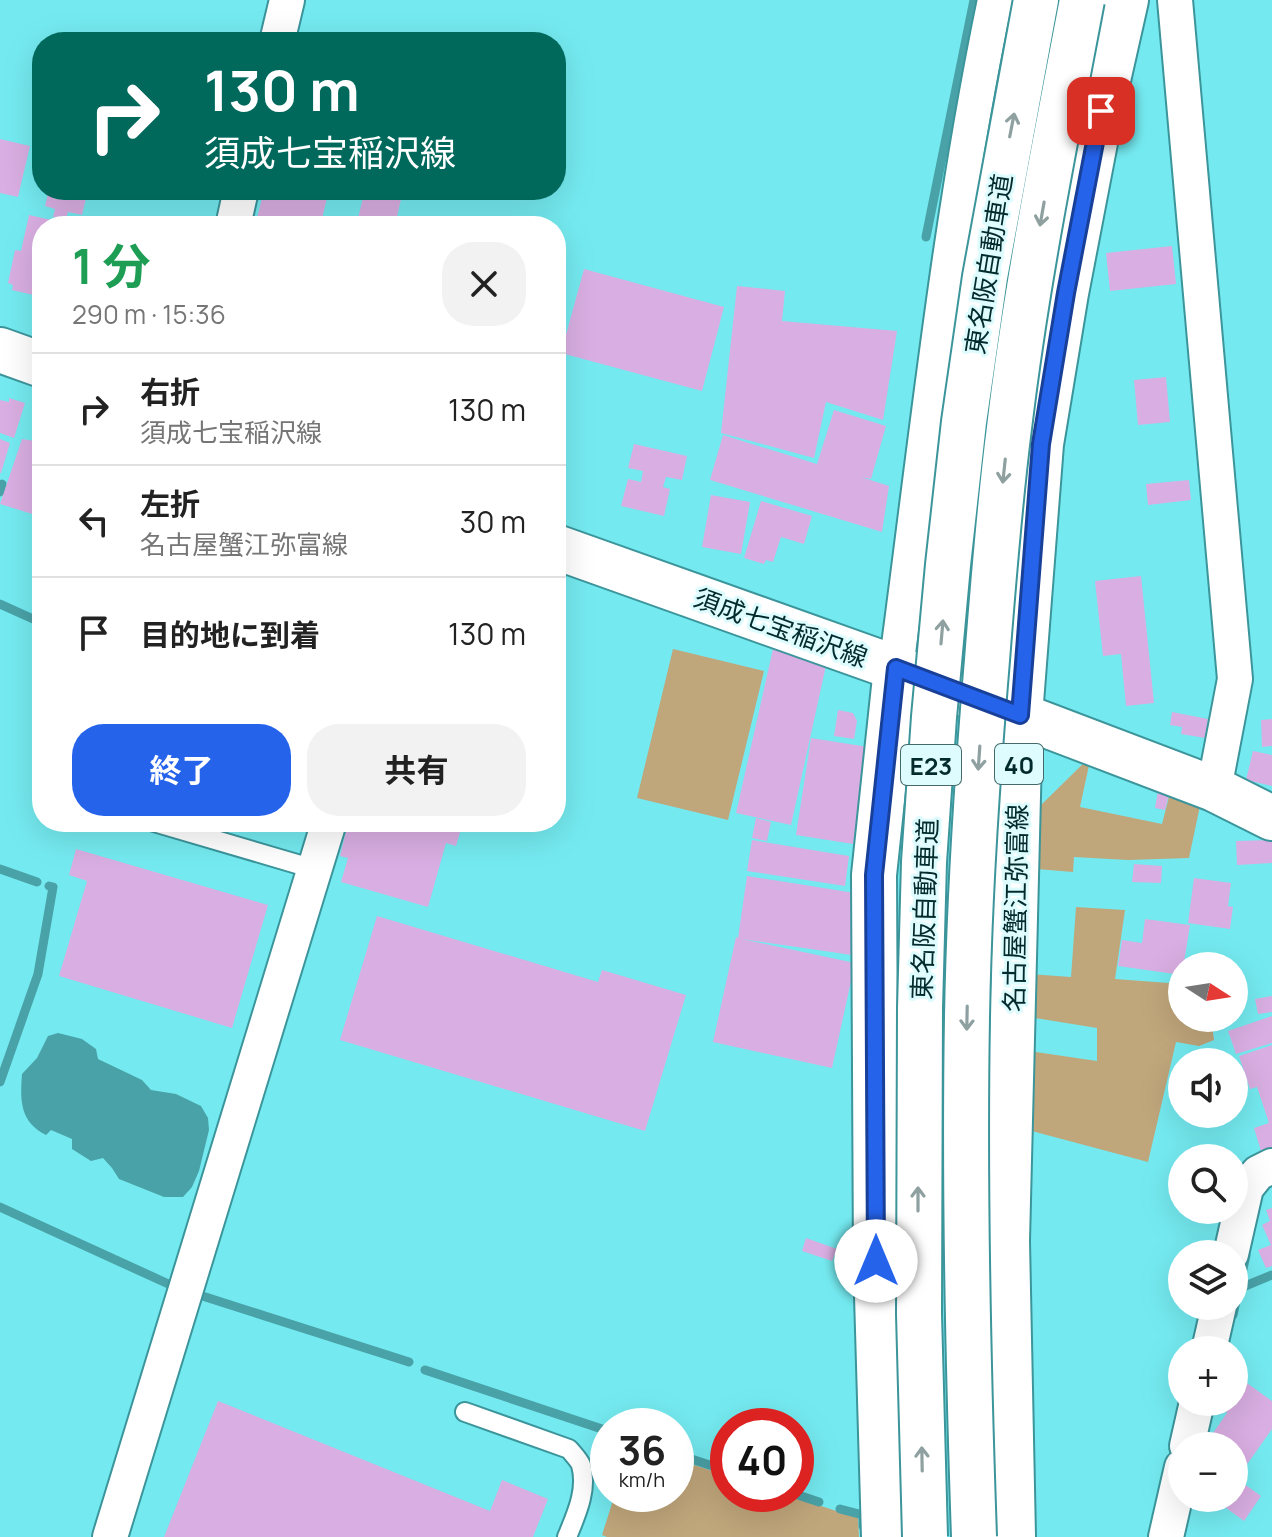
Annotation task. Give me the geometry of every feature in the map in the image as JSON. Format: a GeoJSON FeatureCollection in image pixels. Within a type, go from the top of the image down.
{"type":"FeatureCollection","features":[{"type":"Feature","properties":{"kind":"main road","name":"東名阪自動車道"},"geometry":{"type":"LineString","coordinates":[[925,1537],[919,1314],[920,1008],[924,862],[934,717],[962,438],[980,306],[1036,0]]}},
{"type":"Feature","properties":{"kind":"main road","name":"東名阪自動車道"},"geometry":{"type":"LineString","coordinates":[[974,1537],[968,1313],[967,1029],[972,867],[981,723],[1013,398],[1029,284],[1082,0]]}},
{"type":"Feature","properties":{"kind":"main road","name":"名古屋蟹江弥富線"},"geometry":{"type":"LineString","coordinates":[[1013,1537],[1007,1241],[1020,715],[1041,444],[1066,293],[1126,0]]}},
{"type":"Feature","properties":{"kind":"main road"},"geometry":{"type":"LineString","coordinates":[[0,350],[32,361]]}},
{"type":"Feature","properties":{"kind":"main road","name":"須成七宝稲沢線"},"geometry":{"type":"LineString","coordinates":[[566,551],[896,668],[1214,789],[1272,818]]}},
{"type":"Feature","properties":{"kind":"main road"},"geometry":{"type":"LineString","coordinates":[[884,1537],[876,1261],[874,875],[896,668]]}},
{"type":"Feature","properties":{"kind":"street"},"geometry":{"type":"LineString","coordinates":[[279,32],[287,0]]}},
{"type":"Feature","properties":{"kind":"street"},"geometry":{"type":"LineString","coordinates":[[896,668],[949,266],[975,93],[995,0]]}},
{"type":"Feature","properties":{"kind":"street"},"geometry":{"type":"LineString","coordinates":[[1175,0],[1235,679],[1214,789]]}},
{"type":"Feature","properties":{"kind":"street"},"geometry":{"type":"LineString","coordinates":[[110,1537],[326,832]]}},
{"type":"Feature","properties":{"kind":"street"},"geometry":{"type":"LineString","coordinates":[[1234,1240],[1246,1188],[1258,1173],[1272,1166]]}},
{"type":"Feature","properties":{"kind":"street"},"geometry":{"type":"LineString","coordinates":[[1166,1537],[1172,1512]]}},
{"type":"Feature","properties":{"kind":"lane"},"geometry":{"type":"LineString","coordinates":[[188,832],[314,869]]}},
{"type":"Feature","properties":{"kind":"lane"},"geometry":{"type":"LineString","coordinates":[[465,1412],[569,1449],[581,1463],[583,1489],[567,1537]]}},
{"type":"Feature","properties":{"kind":"shaded area"},"geometry":{"type":"Polygon","coordinates":[[[673,649],[764,671],[728,820],[637,798],[673,649]]]}},
{"type":"Feature","properties":{"kind":"shaded area"},"geometry":{"type":"Polygon","coordinates":[[[1091,756],[1080,807],[1162,824],[1171,789],[1201,801],[1189,858],[1128,860],[1074,857],[1073,872],[1036,869],[1040,806],[1091,756]]]}},
{"type":"Feature","properties":{"kind":"shaded area"},"geometry":{"type":"Polygon","coordinates":[[[1076,907],[1125,910],[1115,979],[1168,983],[1168,1032],[1213,1032],[1214,1040],[1199,1046],[1176,1042],[1175,1048],[1168,1048],[1168,1076],[1148,1162],[1028,1130],[1029,1051],[1097,1061],[1097,1028],[1029,1017],[1029,974],[1071,977],[1076,907]]]}},
{"type":"Feature","properties":{"kind":"shaded area"},"geometry":{"type":"Polygon","coordinates":[[[694,1465],[710,1470],[710,1512],[814,1512],[814,1504],[858,1518],[859,1537],[607,1537],[602,1535],[609,1512],[694,1512],[694,1465]]]}},
{"type":"Feature","properties":{"kind":"water"},"geometry":{"type":"Polygon","coordinates":[[[58,1033],[82,1039],[96,1049],[98,1059],[142,1080],[151,1090],[176,1094],[201,1106],[208,1118],[209,1130],[199,1171],[192,1187],[183,1197],[164,1197],[119,1179],[103,1158],[91,1161],[72,1149],[72,1139],[51,1130],[46,1135],[31,1124],[22,1102],[22,1074],[37,1058],[48,1036],[58,1033]]]}},
{"type":"Feature","properties":{"kind":"building"},"geometry":{"type":"Polygon","coordinates":[[[0,139],[30,146],[18,197],[0,193],[0,139]]]}},
{"type":"Feature","properties":{"kind":"building"},"geometry":{"type":"Polygon","coordinates":[[[46,200],[86,200],[82,215],[68,212],[67,216],[53,216],[55,209],[45,206],[46,200]]]}},
{"type":"Feature","properties":{"kind":"building"},"geometry":{"type":"Polygon","coordinates":[[[262,200],[327,200],[323,216],[258,216],[262,200]]]}},
{"type":"Feature","properties":{"kind":"building"},"geometry":{"type":"Polygon","coordinates":[[[362,200],[401,200],[397,216],[358,216],[362,200]]]}},
{"type":"Feature","properties":{"kind":"building"},"geometry":{"type":"Polygon","coordinates":[[[29,215],[34,216],[32,295],[12,290],[13,285],[8,283],[15,250],[21,251],[29,215]]]}},
{"type":"Feature","properties":{"kind":"building"},"geometry":{"type":"Polygon","coordinates":[[[1172,246],[1176,284],[1110,291],[1106,253],[1172,246]]]}},
{"type":"Feature","properties":{"kind":"building"},"geometry":{"type":"Polygon","coordinates":[[[584,269],[724,307],[702,391],[566,354],[566,335],[584,269]]]}},
{"type":"Feature","properties":{"kind":"building"},"geometry":{"type":"Polygon","coordinates":[[[737,286],[785,291],[782,321],[897,331],[883,420],[826,402],[814,458],[721,433],[737,286]]]}},
{"type":"Feature","properties":{"kind":"building"},"geometry":{"type":"Polygon","coordinates":[[[1166,377],[1170,422],[1138,425],[1134,380],[1166,377]]]}},
{"type":"Feature","properties":{"kind":"building"},"geometry":{"type":"Polygon","coordinates":[[[9,398],[25,403],[14,438],[0,433],[0,400],[9,402],[9,398]]]}},
{"type":"Feature","properties":{"kind":"building"},"geometry":{"type":"Polygon","coordinates":[[[834,410],[886,426],[871,479],[861,477],[889,486],[882,532],[710,480],[723,435],[817,464],[834,410]]]}},
{"type":"Feature","properties":{"kind":"building"},"geometry":{"type":"Polygon","coordinates":[[[0,439],[10,443],[1,473],[0,473],[0,439]]]}},
{"type":"Feature","properties":{"kind":"building"},"geometry":{"type":"Polygon","coordinates":[[[22,439],[32,440],[32,514],[0,504],[22,439]]]}},
{"type":"Feature","properties":{"kind":"building"},"geometry":{"type":"Polygon","coordinates":[[[634,444],[687,456],[682,480],[666,477],[663,487],[670,489],[664,516],[621,506],[628,479],[641,482],[643,471],[628,468],[634,444]]]}},
{"type":"Feature","properties":{"kind":"building"},"geometry":{"type":"Polygon","coordinates":[[[1189,480],[1191,500],[1148,505],[1146,484],[1189,480]]]}},
{"type":"Feature","properties":{"kind":"building"},"geometry":{"type":"Polygon","coordinates":[[[711,495],[750,502],[741,554],[702,547],[711,495]]]}},
{"type":"Feature","properties":{"kind":"building"},"geometry":{"type":"Polygon","coordinates":[[[761,501],[812,516],[804,544],[781,537],[773,562],[766,560],[764,564],[744,558],[761,501]]]}},
{"type":"Feature","properties":{"kind":"building"},"geometry":{"type":"Polygon","coordinates":[[[1141,576],[1154,703],[1126,706],[1121,654],[1103,656],[1095,581],[1141,576]]]}},
{"type":"Feature","properties":{"kind":"building"},"geometry":{"type":"Polygon","coordinates":[[[773,649],[827,661],[791,825],[736,813],[773,649]]]}},
{"type":"Feature","properties":{"kind":"building"},"geometry":{"type":"Polygon","coordinates":[[[838,710],[853,713],[857,721],[854,739],[834,736],[838,710]]]}},
{"type":"Feature","properties":{"kind":"building"},"geometry":{"type":"Polygon","coordinates":[[[1172,712],[1208,719],[1205,738],[1181,734],[1182,727],[1170,725],[1172,712]]]}},
{"type":"Feature","properties":{"kind":"building"},"geometry":{"type":"Polygon","coordinates":[[[1272,719],[1272,746],[1262,747],[1261,720],[1272,719]]]}},
{"type":"Feature","properties":{"kind":"building"},"geometry":{"type":"Polygon","coordinates":[[[811,738],[868,747],[853,844],[796,835],[811,738]]]}},
{"type":"Feature","properties":{"kind":"building"},"geometry":{"type":"Polygon","coordinates":[[[1253,751],[1272,755],[1272,786],[1246,780],[1253,751]]]}},
{"type":"Feature","properties":{"kind":"building"},"geometry":{"type":"Polygon","coordinates":[[[1158,791],[1169,794],[1165,810],[1155,808],[1158,791]]]}},
{"type":"Feature","properties":{"kind":"building"},"geometry":{"type":"Polygon","coordinates":[[[756,818],[771,822],[767,841],[752,838],[756,818]]]}},
{"type":"Feature","properties":{"kind":"building"},"geometry":{"type":"Polygon","coordinates":[[[346,832],[460,832],[456,846],[446,843],[428,907],[341,882],[348,858],[340,856],[346,832]]]}},
{"type":"Feature","properties":{"kind":"building"},"geometry":{"type":"Polygon","coordinates":[[[752,840],[849,856],[845,886],[747,871],[752,840]]]}},
{"type":"Feature","properties":{"kind":"building"},"geometry":{"type":"Polygon","coordinates":[[[1272,840],[1272,863],[1237,865],[1236,841],[1272,840]]]}},
{"type":"Feature","properties":{"kind":"building"},"geometry":{"type":"Polygon","coordinates":[[[76,849],[268,905],[232,1028],[59,976],[87,881],[69,875],[76,849]]]}},
{"type":"Feature","properties":{"kind":"building"},"geometry":{"type":"Polygon","coordinates":[[[1134,864],[1162,866],[1161,883],[1132,882],[1134,864]]]}},
{"type":"Feature","properties":{"kind":"building"},"geometry":{"type":"Polygon","coordinates":[[[747,876],[861,894],[852,955],[742,939],[855,963],[832,1068],[713,1042],[738,938],[747,876]]]}},
{"type":"Feature","properties":{"kind":"building"},"geometry":{"type":"Polygon","coordinates":[[[1194,878],[1231,883],[1228,906],[1233,907],[1230,929],[1188,923],[1194,878]]]}},
{"type":"Feature","properties":{"kind":"building"},"geometry":{"type":"Polygon","coordinates":[[[377,916],[598,982],[602,970],[686,995],[645,1131],[340,1040],[377,916]]]}},
{"type":"Feature","properties":{"kind":"building"},"geometry":{"type":"Polygon","coordinates":[[[1145,919],[1190,925],[1186,952],[1168,952],[1168,973],[1118,966],[1122,940],[1142,943],[1145,919]]]}},
{"type":"Feature","properties":{"kind":"building"},"geometry":{"type":"Polygon","coordinates":[[[1272,996],[1272,1012],[1258,1014],[1255,999],[1272,996]]]}},
{"type":"Feature","properties":{"kind":"building"},"geometry":{"type":"Polygon","coordinates":[[[1272,1016],[1272,1043],[1248,1050],[1234,1048],[1228,1032],[1248,1032],[1248,1024],[1272,1016]]]}},
{"type":"Feature","properties":{"kind":"building"},"geometry":{"type":"Polygon","coordinates":[[[1272,1045],[1272,1147],[1261,1151],[1254,1128],[1269,1123],[1257,1087],[1250,1089],[1248,1083],[1248,1053],[1272,1045]]]}},
{"type":"Feature","properties":{"kind":"building"},"geometry":{"type":"Polygon","coordinates":[[[1272,1208],[1272,1266],[1266,1268],[1258,1250],[1271,1245],[1262,1225],[1270,1221],[1266,1210],[1272,1208]]]}},
{"type":"Feature","properties":{"kind":"building"},"geometry":{"type":"Polygon","coordinates":[[[806,1238],[837,1249],[832,1261],[802,1251],[806,1238]]]}},
{"type":"Feature","properties":{"kind":"building"},"geometry":{"type":"Polygon","coordinates":[[[1248,1384],[1272,1401],[1272,1429],[1248,1463],[1248,1432],[1214,1432],[1225,1416],[1248,1416],[1248,1384]]]}},
{"type":"Feature","properties":{"kind":"building"},"geometry":{"type":"Polygon","coordinates":[[[218,1401],[490,1511],[502,1480],[548,1499],[533,1537],[164,1537],[218,1401]]]}},
{"type":"Feature","properties":{"kind":"building"},"geometry":{"type":"Polygon","coordinates":[[[1248,1487],[1261,1496],[1244,1521],[1232,1512],[1248,1512],[1248,1487]]]}},
{"type":"Feature","properties":{"kind":"waterway"},"geometry":{"type":"LineString","coordinates":[[926,237],[974,0]]}},
{"type":"Feature","properties":{"kind":"waterway"},"geometry":{"type":"LineString","coordinates":[[0,492],[2,484]]}},
{"type":"Feature","properties":{"kind":"waterway"},"geometry":{"type":"LineString","coordinates":[[0,604],[32,618]]}},
{"type":"Feature","properties":{"kind":"waterway"},"geometry":{"type":"LineString","coordinates":[[0,869],[37,882]]}},
{"type":"Feature","properties":{"kind":"waterway"},"geometry":{"type":"LineString","coordinates":[[0,1082],[38,974],[53,887],[49,886]]}},
{"type":"Feature","properties":{"kind":"waterway"},"geometry":{"type":"LineString","coordinates":[[0,1207],[175,1287]]}},
{"type":"Feature","properties":{"kind":"waterway"},"geometry":{"type":"LineString","coordinates":[[1248,1285],[1272,1275]]}},
{"type":"Feature","properties":{"kind":"waterway"},"geometry":{"type":"LineString","coordinates":[[193,1293],[409,1362]]}},
{"type":"Feature","properties":{"kind":"waterway"},"geometry":{"type":"LineString","coordinates":[[425,1370],[590,1425]]}},
{"type":"Feature","properties":{"kind":"waterway"},"geometry":{"type":"LineString","coordinates":[[694,1460],[710,1465]]}},
{"type":"Feature","properties":{"kind":"waterway"},"geometry":{"type":"LineString","coordinates":[[814,1500],[819,1502]]}},
{"type":"Feature","properties":{"kind":"waterway"},"geometry":{"type":"LineString","coordinates":[[840,1509],[863,1515],[863,1526]]}},
{"type":"Feature","properties":{"kind":"route"},"geometry":{"type":"LineString","coordinates":[[876,1261],[874,875],[896,668],[1020,715],[1041,444],[1101,111]]}}]}
